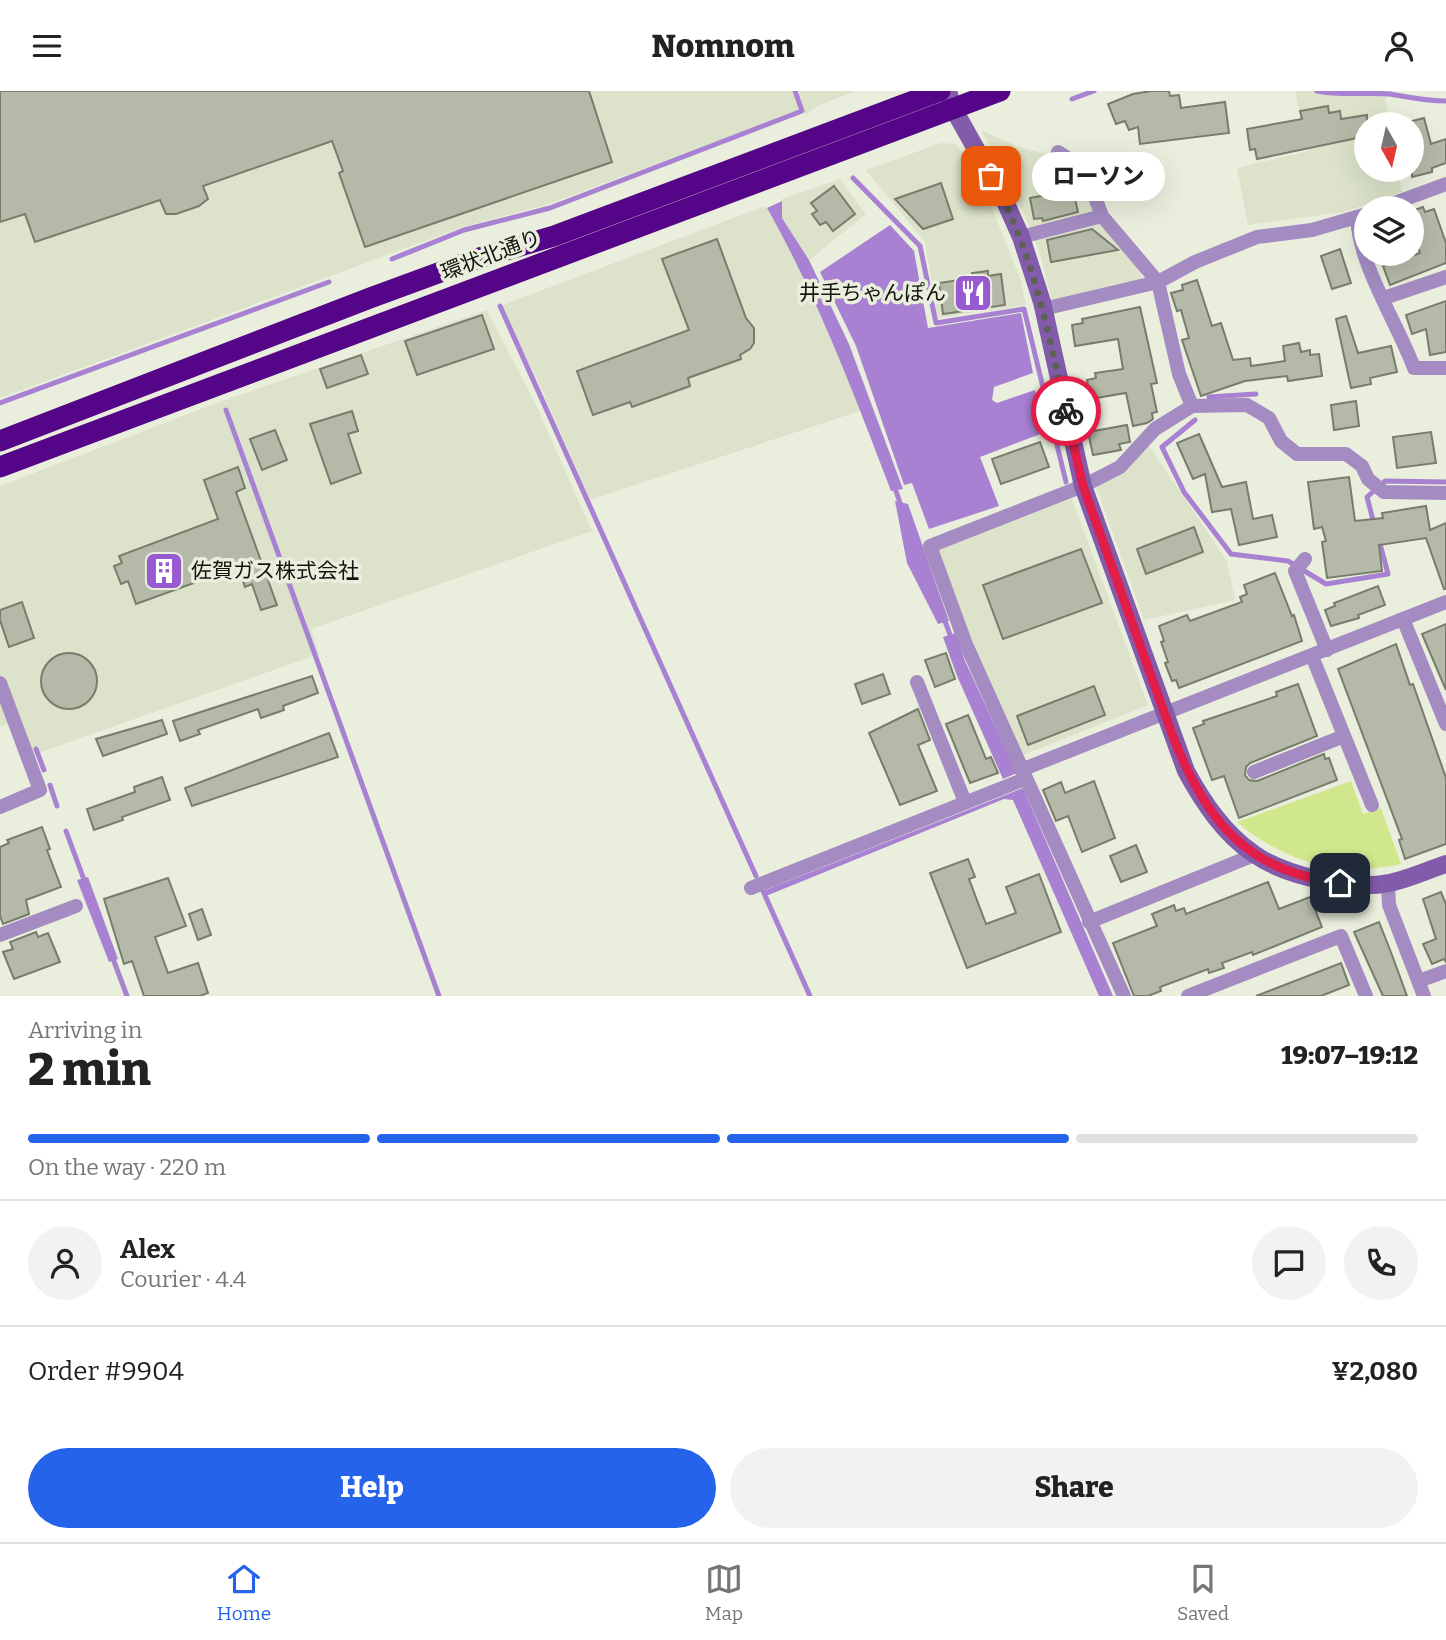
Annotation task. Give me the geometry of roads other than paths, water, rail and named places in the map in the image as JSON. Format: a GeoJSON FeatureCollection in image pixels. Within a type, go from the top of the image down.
{"type":"FeatureCollection","features":[{"type":"Feature","properties":{"kind":"highway","name":"環状北通り"},"geometry":{"type":"LineString","coordinates":[[0,441],[370,297],[479,258],[554,236],[947,97],[1000,91]]}},
{"type":"Feature","properties":{"kind":"highway","name":"環状北通り"},"geometry":{"type":"LineString","coordinates":[[0,467],[947,97]]}},
{"type":"Feature","properties":{"kind":"street"},"geometry":{"type":"LineString","coordinates":[[947,97],[1004,199],[1021,237],[1043,309],[1083,486],[1186,771],[1207,808],[1254,855],[1292,872],[1340,883],[1388,884],[1446,864]]}},
{"type":"Feature","properties":{"kind":"street"},"geometry":{"type":"LineString","coordinates":[[1058,152],[1075,163],[1088,178],[1102,216],[1158,282],[1179,374],[1192,406]]}},
{"type":"Feature","properties":{"kind":"street"},"geometry":{"type":"LineString","coordinates":[[1414,196],[1446,184]]}},
{"type":"Feature","properties":{"kind":"street"},"geometry":{"type":"LineString","coordinates":[[1021,237],[1102,216]]}},
{"type":"Feature","properties":{"kind":"street"},"geometry":{"type":"LineString","coordinates":[[1043,309],[1158,282],[1195,262],[1257,237],[1312,230],[1354,217]]}},
{"type":"Feature","properties":{"kind":"street"},"geometry":{"type":"LineString","coordinates":[[1369,266],[1414,368],[1446,368]]}},
{"type":"Feature","properties":{"kind":"street"},"geometry":{"type":"LineString","coordinates":[[1384,298],[1446,277]]}},
{"type":"Feature","properties":{"kind":"street"},"geometry":{"type":"LineString","coordinates":[[1124,996],[965,642],[930,546],[1083,486],[1120,467],[1155,429],[1192,406],[1231,403],[1247,405],[1269,418],[1281,442],[1297,453],[1346,454],[1362,466],[1368,479],[1384,492],[1446,493]]}},
{"type":"Feature","properties":{"kind":"street"},"geometry":{"type":"LineString","coordinates":[[1300,565],[1328,650]]}},
{"type":"Feature","properties":{"kind":"street"},"geometry":{"type":"LineString","coordinates":[[751,888],[1004,786],[1023,774],[1165,715],[1446,603]]}},
{"type":"Feature","properties":{"kind":"street"},"geometry":{"type":"LineString","coordinates":[[1403,619],[1442,703],[1446,725]]}},
{"type":"Feature","properties":{"kind":"street"},"geometry":{"type":"LineString","coordinates":[[1312,656],[1371,805]]}},
{"type":"Feature","properties":{"kind":"street"},"geometry":{"type":"LineString","coordinates":[[917,682],[965,802]]}},
{"type":"Feature","properties":{"kind":"street"},"geometry":{"type":"LineString","coordinates":[[0,683],[40,790],[0,807]]}},
{"type":"Feature","properties":{"kind":"street"},"geometry":{"type":"LineString","coordinates":[[1254,772],[1344,736]]}},
{"type":"Feature","properties":{"kind":"street"},"geometry":{"type":"LineString","coordinates":[[1089,922],[1254,855]]}},
{"type":"Feature","properties":{"kind":"street"},"geometry":{"type":"LineString","coordinates":[[1388,884],[1389,905],[1424,996]]}},
{"type":"Feature","properties":{"kind":"street"},"geometry":{"type":"LineString","coordinates":[[0,935],[76,905]]}},
{"type":"Feature","properties":{"kind":"street"},"geometry":{"type":"LineString","coordinates":[[1188,996],[1340,936],[1366,996]]}},
{"type":"Feature","properties":{"kind":"street"},"geometry":{"type":"LineString","coordinates":[[1419,981],[1446,971]]}},
{"type":"Feature","properties":{"kind":"waterway"},"geometry":{"type":"LineString","coordinates":[[392,259],[464,230],[550,208],[802,111],[795,91]]}},
{"type":"Feature","properties":{"kind":"waterway"},"geometry":{"type":"LineString","coordinates":[[1072,99],[1094,91]]}},
{"type":"Feature","properties":{"kind":"waterway"},"geometry":{"type":"LineString","coordinates":[[1317,91],[1390,94],[1446,101]]}},
{"type":"Feature","properties":{"kind":"waterway"},"geometry":{"type":"LineString","coordinates":[[853,178],[920,246],[936,323],[1024,309],[1066,482]]}},
{"type":"Feature","properties":{"kind":"waterway"},"geometry":{"type":"LineString","coordinates":[[0,403],[329,282]]}},
{"type":"Feature","properties":{"kind":"waterway"},"geometry":{"type":"LineString","coordinates":[[500,306],[756,876]]}},
{"type":"Feature","properties":{"kind":"waterway"},"geometry":{"type":"LineString","coordinates":[[1209,397],[1256,394]]}},
{"type":"Feature","properties":{"kind":"waterway"},"geometry":{"type":"LineString","coordinates":[[226,410],[439,996]]}},
{"type":"Feature","properties":{"kind":"waterway"},"geometry":{"type":"LineString","coordinates":[[1195,420],[1162,447],[1184,492],[1231,554],[1288,561],[1326,584],[1388,574],[1379,540]]}},
{"type":"Feature","properties":{"kind":"waterway"},"geometry":{"type":"LineString","coordinates":[[1374,524],[1367,497],[1385,481],[1446,482]]}},
{"type":"Feature","properties":{"kind":"waterway"},"geometry":{"type":"LineString","coordinates":[[894,485],[901,506]]}},
{"type":"Feature","properties":{"kind":"waterway"},"geometry":{"type":"LineString","coordinates":[[943,616],[952,640]]}},
{"type":"Feature","properties":{"kind":"waterway"},"geometry":{"type":"LineString","coordinates":[[36,749],[44,770]]}},
{"type":"Feature","properties":{"kind":"waterway"},"geometry":{"type":"LineString","coordinates":[[50,785],[57,806]]}},
{"type":"Feature","properties":{"kind":"waterway"},"geometry":{"type":"LineString","coordinates":[[66,831],[86,885]]}},
{"type":"Feature","properties":{"kind":"waterway"},"geometry":{"type":"LineString","coordinates":[[763,891],[810,996]]}},
{"type":"Feature","properties":{"kind":"waterway"},"geometry":{"type":"LineString","coordinates":[[112,956],[127,996]]}},
{"type":"Feature","properties":{"kind":"place","name":"ローソン"},"geometry":{"type":"Point","coordinates":[991,176]}},
{"type":"Feature","properties":{"kind":"place","name":"井手ちゃんぽん"},"geometry":{"type":"Point","coordinates":[973,293]}},
{"type":"Feature","properties":{"kind":"place","name":"佐賀ガス株式会社"},"geometry":{"type":"Point","coordinates":[164,571]}}]}
